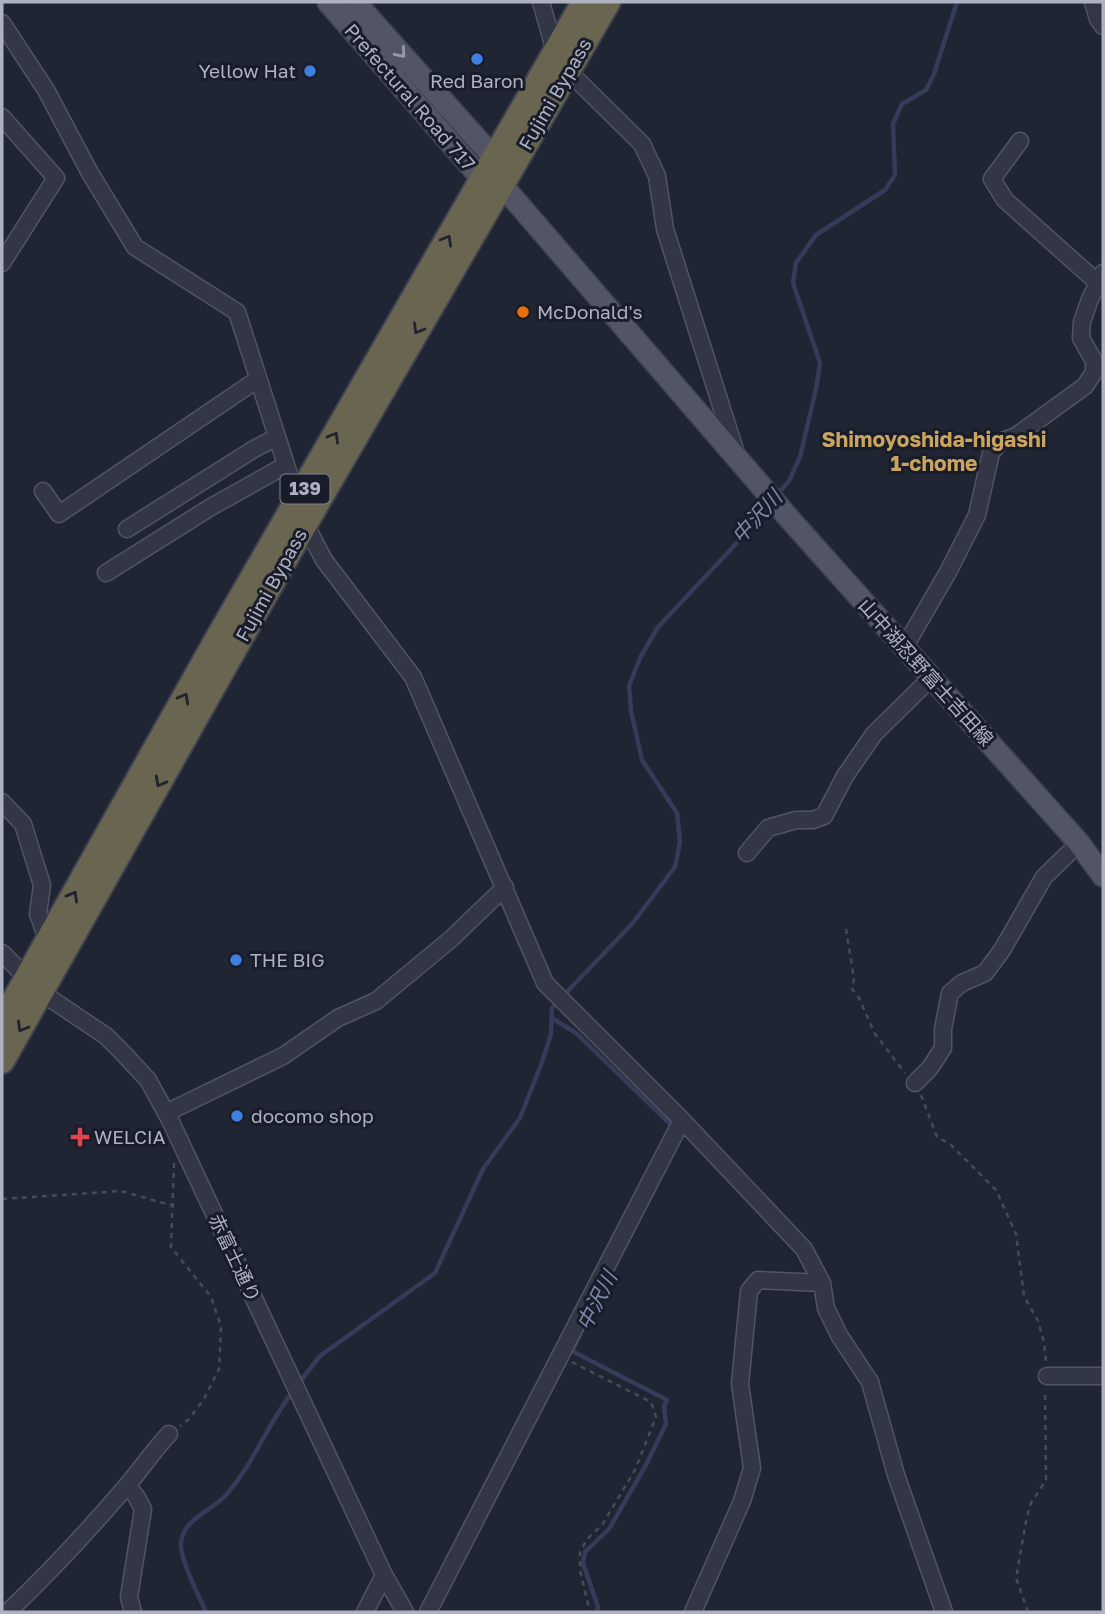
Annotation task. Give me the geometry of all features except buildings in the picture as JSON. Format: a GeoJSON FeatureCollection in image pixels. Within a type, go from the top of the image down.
{"type":"FeatureCollection","features":[{"type":"Feature","properties":{"kind":"highway","name":"Fujimi Bypass"},"geometry":{"type":"LineString","coordinates":[[561,61],[584,2]]}},
{"type":"Feature","properties":{"kind":"highway","name":"Fujimi Bypass"},"geometry":{"type":"LineString","coordinates":[[2,1023],[34,985],[493,174],[561,61],[608,2]]}},
{"type":"Feature","properties":{"kind":"highway","name":"Fujimi Bypass"},"geometry":{"type":"LineString","coordinates":[[2,1062],[34,985],[48,941],[220,634],[301,513]]}},
{"type":"Feature","properties":{"kind":"main road","name":"Prefectural Road 717"},"geometry":{"type":"LineString","coordinates":[[328,2],[493,174],[743,464]]}},
{"type":"Feature","properties":{"kind":"main road"},"geometry":{"type":"LineString","coordinates":[[355,2],[493,174]]}},
{"type":"Feature","properties":{"kind":"main road","name":"山中湖忍野富士吉田線"},"geometry":{"type":"LineString","coordinates":[[743,464],[1079,843],[1103,876]]}},
{"type":"Feature","properties":{"kind":"street"},"geometry":{"type":"LineString","coordinates":[[541,2],[561,61],[642,144],[657,176],[665,229],[743,464]]}},
{"type":"Feature","properties":{"kind":"street"},"geometry":{"type":"LineString","coordinates":[[1093,2],[1103,26]]}},
{"type":"Feature","properties":{"kind":"street"},"geometry":{"type":"LineString","coordinates":[[2,23],[46,90],[90,173],[135,247],[237,312],[301,513],[324,560],[413,677],[545,983],[804,1249],[822,1283],[827,1308],[839,1335],[870,1382],[896,1475],[944,1612]]}},
{"type":"Feature","properties":{"kind":"street"},"geometry":{"type":"LineString","coordinates":[[2,117],[56,178],[2,263]]}},
{"type":"Feature","properties":{"kind":"street"},"geometry":{"type":"LineString","coordinates":[[904,648],[948,572],[977,514],[991,453],[1000,442],[1016,436],[1086,386],[1094,372],[1094,361],[1081,338],[1082,322],[1101,278],[1005,200],[992,179],[1020,141]]}},
{"type":"Feature","properties":{"kind":"street"},"geometry":{"type":"LineString","coordinates":[[43,491],[59,514],[258,379]]}},
{"type":"Feature","properties":{"kind":"street"},"geometry":{"type":"LineString","coordinates":[[127,529],[277,437]]}},
{"type":"Feature","properties":{"kind":"street"},"geometry":{"type":"LineString","coordinates":[[106,573],[211,507],[286,466]]}},
{"type":"Feature","properties":{"kind":"street"},"geometry":{"type":"LineString","coordinates":[[747,853],[768,828],[824,816],[845,776],[874,734],[931,678]]}},
{"type":"Feature","properties":{"kind":"street"},"geometry":{"type":"LineString","coordinates":[[2,802],[23,824],[42,885],[38,914],[48,941]]}},
{"type":"Feature","properties":{"kind":"street"},"geometry":{"type":"LineString","coordinates":[[915,1083],[930,1068],[943,1048],[943,1029],[950,993],[962,983],[985,973],[1002,950],[1044,877],[1079,843]]}},
{"type":"Feature","properties":{"kind":"street"},"geometry":{"type":"LineString","coordinates":[[166,1113],[283,1056],[338,1018],[376,1001],[451,939],[505,887]]}},
{"type":"Feature","properties":{"kind":"street","name":"赤富士通り"},"geometry":{"type":"LineString","coordinates":[[2,953],[34,985],[106,1037],[148,1080],[384,1575],[405,1612]]}},
{"type":"Feature","properties":{"kind":"street"},"geometry":{"type":"LineString","coordinates":[[428,1612],[681,1120]]}},
{"type":"Feature","properties":{"kind":"street"},"geometry":{"type":"LineString","coordinates":[[693,1612],[742,1501],[752,1468],[740,1384],[749,1291],[758,1280],[822,1283]]}},
{"type":"Feature","properties":{"kind":"street"},"geometry":{"type":"LineString","coordinates":[[1047,1377],[1103,1376]]}},
{"type":"Feature","properties":{"kind":"street"},"geometry":{"type":"LineString","coordinates":[[8,1612],[57,1565],[169,1434]]}},
{"type":"Feature","properties":{"kind":"street"},"geometry":{"type":"LineString","coordinates":[[127,1486],[143,1509],[129,1597],[133,1612]]}},
{"type":"Feature","properties":{"kind":"street"},"geometry":{"type":"LineString","coordinates":[[365,1612],[384,1575]]}},
{"type":"Feature","properties":{"kind":"path"},"geometry":{"type":"LineString","coordinates":[[846,929],[852,989],[858,996],[875,1034],[892,1059],[915,1083],[930,1114],[937,1137],[950,1144],[996,1190],[1016,1234],[1024,1296],[1038,1321],[1044,1342],[1047,1377],[1044,1406],[1046,1480],[1031,1503],[1027,1516],[1016,1578],[1028,1612]]}},
{"type":"Feature","properties":{"kind":"path"},"geometry":{"type":"LineString","coordinates":[[169,1434],[189,1419],[204,1399],[219,1369],[221,1326],[211,1297],[172,1247],[174,1158]]}},
{"type":"Feature","properties":{"kind":"path"},"geometry":{"type":"LineString","coordinates":[[2,1199],[121,1191],[174,1206]]}},
{"type":"Feature","properties":{"kind":"path"},"geometry":{"type":"LineString","coordinates":[[560,1356],[651,1402],[656,1417],[635,1470],[602,1525],[587,1539],[580,1552],[580,1570],[590,1612]]}},
{"type":"Feature","properties":{"kind":"waterway","name":"中沢川"},"geometry":{"type":"LineString","coordinates":[[778,494],[789,481],[800,457],[820,363],[793,283],[796,263],[816,235],[885,190],[895,175],[893,124],[902,104],[926,90],[934,74],[957,2]]}},
{"type":"Feature","properties":{"kind":"waterway","name":"中沢川"},"geometry":{"type":"LineString","coordinates":[[564,995],[632,924],[675,867],[680,842],[677,813],[642,760],[631,711],[629,686],[640,658],[658,627],[768,506]]}},
{"type":"Feature","properties":{"kind":"waterway","name":"中沢川"},"geometry":{"type":"LineString","coordinates":[[299,1383],[320,1356],[435,1273],[483,1169],[520,1118],[551,1034],[552,1008],[558,1002]]}},
{"type":"Feature","properties":{"kind":"waterway","name":"中沢川"},"geometry":{"type":"LineString","coordinates":[[552,1018],[576,1033],[674,1128]]}},
{"type":"Feature","properties":{"kind":"waterway","name":"中沢川"},"geometry":{"type":"LineString","coordinates":[[588,1318],[572,1351],[667,1400],[664,1406],[666,1424],[646,1465],[609,1529],[585,1552],[583,1563],[598,1607],[597,1612]]}},
{"type":"Feature","properties":{"kind":"waterway","name":"中沢川"},"geometry":{"type":"LineString","coordinates":[[206,1612],[183,1557],[183,1534],[192,1521],[218,1503],[234,1485],[294,1390]]}},
{"type":"Feature","properties":{"kind":"place","name":"Red Baron"},"geometry":{"type":"Point","coordinates":[477,59]}},
{"type":"Feature","properties":{"kind":"place","name":"Yellow Hat"},"geometry":{"type":"Point","coordinates":[310,71]}},
{"type":"Feature","properties":{"kind":"place","name":"McDonald's"},"geometry":{"type":"Point","coordinates":[523,312]}},
{"type":"Feature","properties":{"kind":"place","name":"THE BIG"},"geometry":{"type":"Point","coordinates":[236,960]}},
{"type":"Feature","properties":{"kind":"place","name":"docomo shop"},"geometry":{"type":"Point","coordinates":[237,1116]}},
{"type":"Feature","properties":{"kind":"place","name":"WELCIA"},"geometry":{"type":"Point","coordinates":[80,1137]}},
{"type":"Feature","properties":{"kind":"district","name":"Shimoyoshida-higashi 1-chome"},"geometry":{"type":"Point","coordinates":[934,452]}}]}
